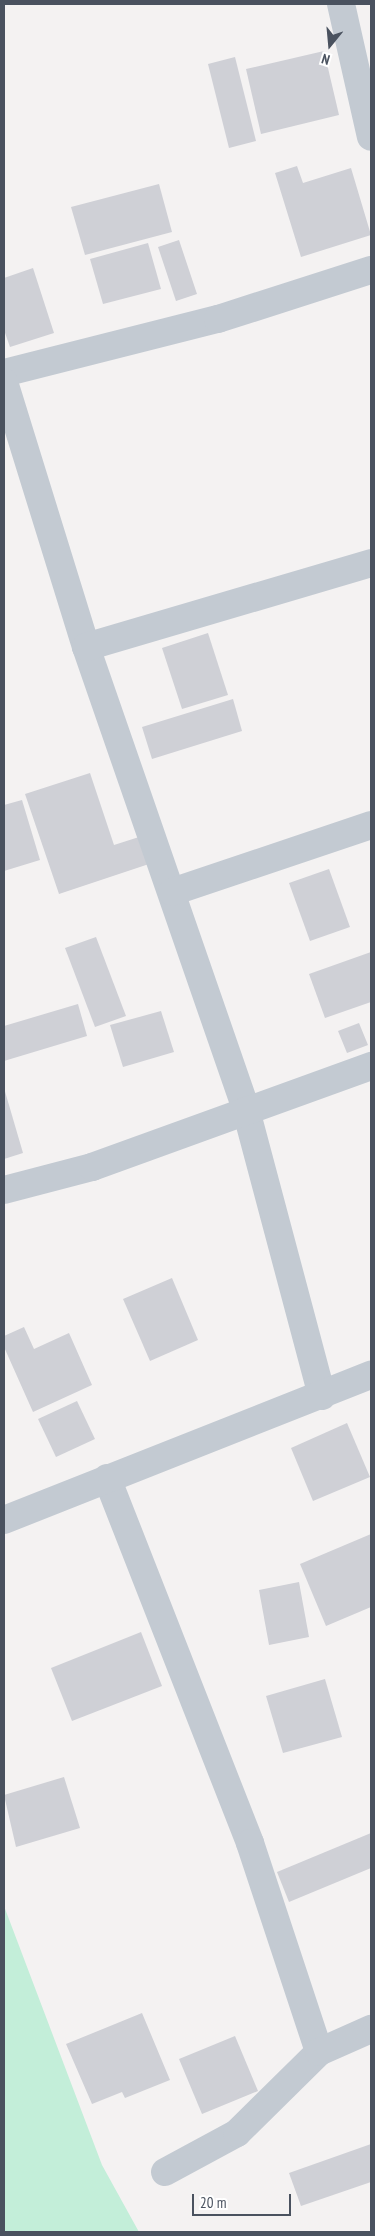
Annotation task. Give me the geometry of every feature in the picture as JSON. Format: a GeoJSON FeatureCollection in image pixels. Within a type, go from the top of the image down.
{"type":"FeatureCollection","features":[{"type":"Feature","properties":{"kind":"street"},"geometry":{"type":"LineString","coordinates":[[341,4],[371,137]]}},
{"type":"Feature","properties":{"kind":"street"},"geometry":{"type":"LineString","coordinates":[[4,373],[218,319],[371,270]]}},
{"type":"Feature","properties":{"kind":"street"},"geometry":{"type":"LineString","coordinates":[[4,382],[86,647],[246,1110],[322,1396]]}},
{"type":"Feature","properties":{"kind":"street"},"geometry":{"type":"LineString","coordinates":[[86,647],[371,563]]}},
{"type":"Feature","properties":{"kind":"street"},"geometry":{"type":"LineString","coordinates":[[172,892],[371,824]]}},
{"type":"Feature","properties":{"kind":"street"},"geometry":{"type":"LineString","coordinates":[[4,1190],[92,1167],[371,1066]]}},
{"type":"Feature","properties":{"kind":"street"},"geometry":{"type":"LineString","coordinates":[[4,1520],[107,1478],[322,1396],[371,1375]]}},
{"type":"Feature","properties":{"kind":"street"},"geometry":{"type":"LineString","coordinates":[[107,1478],[250,1843],[320,2052]]}},
{"type":"Feature","properties":{"kind":"street"},"geometry":{"type":"LineString","coordinates":[[166,2172],[237,2133],[320,2052],[371,2029]]}},
{"type":"Feature","properties":{"kind":"green space"},"geometry":{"type":"Polygon","coordinates":[[[4,1906],[102,2165],[139,2232],[4,2232],[4,1906]]]}},
{"type":"Feature","properties":{"kind":"building"},"geometry":{"type":"Polygon","coordinates":[[[324,51],[339,115],[261,134],[246,69],[324,51]]]}},
{"type":"Feature","properties":{"kind":"building"},"geometry":{"type":"Polygon","coordinates":[[[235,57],[256,141],[229,148],[208,64],[235,57]]]}},
{"type":"Feature","properties":{"kind":"building"},"geometry":{"type":"Polygon","coordinates":[[[297,166],[303,183],[351,168],[371,235],[301,257],[275,173],[297,166]]]}},
{"type":"Feature","properties":{"kind":"building"},"geometry":{"type":"Polygon","coordinates":[[[159,184],[172,232],[85,255],[71,207],[159,184]]]}},
{"type":"Feature","properties":{"kind":"building"},"geometry":{"type":"Polygon","coordinates":[[[179,240],[197,294],[176,301],[158,247],[179,240]]]}},
{"type":"Feature","properties":{"kind":"building"},"geometry":{"type":"Polygon","coordinates":[[[148,243],[161,289],[103,304],[90,259],[148,243]]]}},
{"type":"Feature","properties":{"kind":"building"},"geometry":{"type":"Polygon","coordinates":[[[33,268],[54,333],[10,347],[4,330],[4,278],[33,268]]]}},
{"type":"Feature","properties":{"kind":"building"},"geometry":{"type":"Polygon","coordinates":[[[208,633],[228,695],[182,709],[162,648],[208,633]]]}},
{"type":"Feature","properties":{"kind":"building"},"geometry":{"type":"Polygon","coordinates":[[[233,699],[242,731],[152,759],[142,727],[233,699]]]}},
{"type":"Feature","properties":{"kind":"building"},"geometry":{"type":"Polygon","coordinates":[[[90,773],[114,845],[139,837],[149,864],[59,894],[25,794],[90,773]]]}},
{"type":"Feature","properties":{"kind":"building"},"geometry":{"type":"Polygon","coordinates":[[[22,800],[40,860],[4,871],[4,805],[22,800]]]}},
{"type":"Feature","properties":{"kind":"building"},"geometry":{"type":"Polygon","coordinates":[[[329,869],[350,927],[310,941],[289,883],[329,869]]]}},
{"type":"Feature","properties":{"kind":"building"},"geometry":{"type":"Polygon","coordinates":[[[96,937],[126,1016],[95,1027],[65,948],[96,937]]]}},
{"type":"Feature","properties":{"kind":"building"},"geometry":{"type":"Polygon","coordinates":[[[371,952],[371,1002],[325,1018],[309,974],[371,952]]]}},
{"type":"Feature","properties":{"kind":"building"},"geometry":{"type":"Polygon","coordinates":[[[78,1004],[87,1036],[4,1061],[4,1026],[78,1004]]]}},
{"type":"Feature","properties":{"kind":"building"},"geometry":{"type":"Polygon","coordinates":[[[161,1011],[174,1052],[123,1067],[110,1025],[161,1011]]]}},
{"type":"Feature","properties":{"kind":"building"},"geometry":{"type":"Polygon","coordinates":[[[359,1023],[368,1045],[347,1053],[338,1031],[359,1023]]]}},
{"type":"Feature","properties":{"kind":"building"},"geometry":{"type":"Polygon","coordinates":[[[4,1088],[23,1153],[4,1159],[4,1088]]]}},
{"type":"Feature","properties":{"kind":"building"},"geometry":{"type":"Polygon","coordinates":[[[172,1278],[198,1340],[150,1361],[123,1299],[172,1278]]]}},
{"type":"Feature","properties":{"kind":"building"},"geometry":{"type":"Polygon","coordinates":[[[24,1327],[34,1349],[69,1333],[92,1385],[33,1412],[4,1347],[4,1336],[24,1327]]]}},
{"type":"Feature","properties":{"kind":"building"},"geometry":{"type":"Polygon","coordinates":[[[77,1401],[95,1439],[56,1457],[38,1419],[77,1401]]]}},
{"type":"Feature","properties":{"kind":"building"},"geometry":{"type":"Polygon","coordinates":[[[347,1423],[370,1477],[313,1501],[291,1448],[347,1423]]]}},
{"type":"Feature","properties":{"kind":"building"},"geometry":{"type":"Polygon","coordinates":[[[371,1534],[371,1607],[326,1626],[300,1564],[371,1534]]]}},
{"type":"Feature","properties":{"kind":"building"},"geometry":{"type":"Polygon","coordinates":[[[299,1582],[309,1637],[269,1645],[259,1590],[299,1582]]]}},
{"type":"Feature","properties":{"kind":"building"},"geometry":{"type":"Polygon","coordinates":[[[141,1632],[162,1686],[72,1721],[51,1668],[141,1632]]]}},
{"type":"Feature","properties":{"kind":"building"},"geometry":{"type":"Polygon","coordinates":[[[325,1679],[342,1737],[283,1753],[266,1696],[325,1679]]]}},
{"type":"Feature","properties":{"kind":"building"},"geometry":{"type":"Polygon","coordinates":[[[64,1777],[80,1828],[16,1847],[4,1795],[64,1777]]]}},
{"type":"Feature","properties":{"kind":"building"},"geometry":{"type":"Polygon","coordinates":[[[371,1833],[371,1868],[289,1902],[277,1872],[371,1833]]]}},
{"type":"Feature","properties":{"kind":"building"},"geometry":{"type":"Polygon","coordinates":[[[142,2013],[170,2080],[125,2098],[122,2092],[92,2104],[66,2044],[142,2013]]]}},
{"type":"Feature","properties":{"kind":"building"},"geometry":{"type":"Polygon","coordinates":[[[235,2036],[258,2091],[202,2114],[179,2059],[235,2036]]]}},
{"type":"Feature","properties":{"kind":"building"},"geometry":{"type":"Polygon","coordinates":[[[371,2144],[371,2182],[301,2206],[289,2173],[371,2144]]]}}]}
